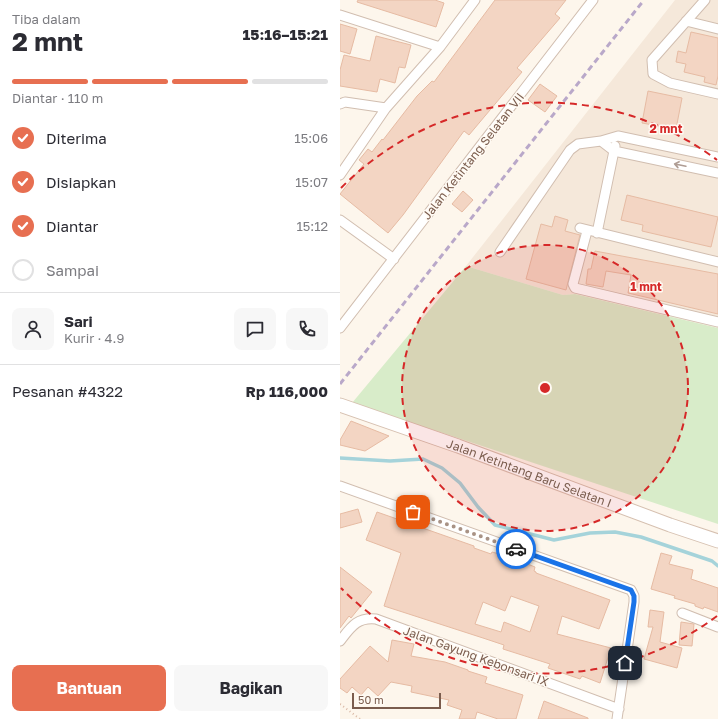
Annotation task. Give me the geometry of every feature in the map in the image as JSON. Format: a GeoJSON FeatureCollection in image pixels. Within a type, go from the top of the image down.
{"type":"FeatureCollection","features":[{"type":"Feature","properties":{"kind":"street"},"geometry":{"type":"LineString","coordinates":[[340,175],[386,108],[440,47],[475,0]]}},
{"type":"Feature","properties":{"kind":"street","name":"Jalan Ketintang Selatan VII"},"geometry":{"type":"LineString","coordinates":[[340,328],[593,0]]}},
{"type":"Feature","properties":{"kind":"street"},"geometry":{"type":"LineString","coordinates":[[705,0],[652,60],[653,74],[670,83],[718,94]]}},
{"type":"Feature","properties":{"kind":"street"},"geometry":{"type":"LineString","coordinates":[[340,15],[440,47]]}},
{"type":"Feature","properties":{"kind":"street"},"geometry":{"type":"LineString","coordinates":[[686,21],[718,29]]}},
{"type":"Feature","properties":{"kind":"street"},"geometry":{"type":"LineString","coordinates":[[340,104],[345,102],[386,108]]}},
{"type":"Feature","properties":{"kind":"street"},"geometry":{"type":"LineString","coordinates":[[597,233],[618,136]]}},
{"type":"Feature","properties":{"kind":"street"},"geometry":{"type":"LineString","coordinates":[[500,252],[570,150],[578,144],[601,141],[618,136],[718,157]]}},
{"type":"Feature","properties":{"kind":"street"},"geometry":{"type":"LineString","coordinates":[[601,141],[614,151],[718,173]]}},
{"type":"Feature","properties":{"kind":"street"},"geometry":{"type":"LineString","coordinates":[[340,220],[394,259]]}},
{"type":"Feature","properties":{"kind":"street"},"geometry":{"type":"LineString","coordinates":[[718,262],[583,230],[573,284],[575,288],[718,322]]}},
{"type":"Feature","properties":{"kind":"street","name":"Jalan Ketintang Baru Selatan I"},"geometry":{"type":"LineString","coordinates":[[340,405],[458,446],[670,525],[718,541]]}},
{"type":"Feature","properties":{"kind":"street"},"geometry":{"type":"LineString","coordinates":[[340,486],[631,590],[634,596],[617,719]]}},
{"type":"Feature","properties":{"kind":"street"},"geometry":{"type":"LineString","coordinates":[[682,613],[718,627]]}},
{"type":"Feature","properties":{"kind":"street","name":"Jalan Gayung Kebonsari IX"},"geometry":{"type":"LineString","coordinates":[[340,641],[354,623],[362,619],[376,619],[619,709]]}},
{"type":"Feature","properties":{"kind":"path"},"geometry":{"type":"LineString","coordinates":[[340,704],[360,719]]}},
{"type":"Feature","properties":{"kind":"shaded area"},"geometry":{"type":"Polygon","coordinates":[[[675,0],[718,0],[718,328],[575,294],[563,295],[466,266],[675,0]]]}},
{"type":"Feature","properties":{"kind":"green space"},"geometry":{"type":"Polygon","coordinates":[[[466,266],[563,295],[575,294],[718,328],[718,524],[352,403],[466,266]]]}},
{"type":"Feature","properties":{"kind":"building"},"geometry":{"type":"Polygon","coordinates":[[[358,0],[435,0],[444,3],[436,27],[357,2],[358,0]]]}},
{"type":"Feature","properties":{"kind":"building"},"geometry":{"type":"Polygon","coordinates":[[[495,0],[566,0],[555,14],[560,18],[517,68],[522,72],[469,135],[464,131],[403,215],[388,233],[340,194],[364,164],[359,160],[368,149],[372,152],[417,96],[432,81],[434,82],[495,0]]]}},
{"type":"Feature","properties":{"kind":"building"},"geometry":{"type":"Polygon","coordinates":[[[340,24],[357,29],[350,54],[340,51],[340,24]]]}},
{"type":"Feature","properties":{"kind":"building"},"geometry":{"type":"Polygon","coordinates":[[[691,32],[718,38],[718,76],[716,85],[704,82],[705,77],[684,72],[686,64],[676,62],[678,51],[686,53],[691,32]]]}},
{"type":"Feature","properties":{"kind":"building"},"geometry":{"type":"Polygon","coordinates":[[[376,36],[411,45],[405,68],[399,67],[395,83],[380,79],[377,92],[340,86],[340,70],[344,55],[370,61],[376,36]]]}},
{"type":"Feature","properties":{"kind":"building"},"geometry":{"type":"Polygon","coordinates":[[[540,84],[557,96],[545,112],[528,100],[540,84]]]}},
{"type":"Feature","properties":{"kind":"building"},"geometry":{"type":"Polygon","coordinates":[[[648,91],[682,98],[676,129],[642,123],[648,91]]]}},
{"type":"Feature","properties":{"kind":"building"},"geometry":{"type":"Polygon","coordinates":[[[463,191],[473,200],[462,212],[452,204],[463,191]]]}},
{"type":"Feature","properties":{"kind":"building"},"geometry":{"type":"Polygon","coordinates":[[[627,195],[718,217],[711,247],[642,231],[643,225],[621,220],[627,195]]]}},
{"type":"Feature","properties":{"kind":"building"},"geometry":{"type":"Polygon","coordinates":[[[555,216],[568,220],[565,231],[580,235],[566,290],[526,279],[541,224],[552,227],[555,216]]]}},
{"type":"Feature","properties":{"kind":"building"},"geometry":{"type":"Polygon","coordinates":[[[595,251],[718,274],[718,314],[628,293],[631,275],[606,271],[603,287],[586,284],[588,269],[591,269],[595,251]]]}},
{"type":"Feature","properties":{"kind":"building"},"geometry":{"type":"Polygon","coordinates":[[[351,421],[389,436],[365,451],[340,445],[340,440],[351,421]]]}},
{"type":"Feature","properties":{"kind":"building"},"geometry":{"type":"Polygon","coordinates":[[[358,509],[362,522],[340,528],[340,514],[358,509]]]}},
{"type":"Feature","properties":{"kind":"building"},"geometry":{"type":"Polygon","coordinates":[[[377,512],[474,546],[474,548],[491,554],[492,552],[503,555],[502,558],[524,567],[525,563],[535,567],[534,571],[536,573],[610,600],[599,629],[562,616],[557,634],[611,648],[600,683],[582,676],[580,679],[548,668],[550,664],[503,649],[504,645],[384,606],[401,553],[366,540],[377,512]],[[511,596],[505,611],[483,602],[475,624],[501,632],[504,622],[530,632],[539,606],[511,596]]]}},
{"type":"Feature","properties":{"kind":"building"},"geometry":{"type":"Polygon","coordinates":[[[661,553],[672,556],[669,564],[693,570],[691,579],[718,588],[718,612],[704,607],[703,609],[695,606],[695,604],[674,598],[675,596],[651,589],[661,553]]]}},
{"type":"Feature","properties":{"kind":"building"},"geometry":{"type":"Polygon","coordinates":[[[340,567],[372,592],[351,618],[349,616],[340,628],[340,567]]]}},
{"type":"Feature","properties":{"kind":"building"},"geometry":{"type":"Polygon","coordinates":[[[650,610],[664,612],[660,642],[682,648],[677,668],[644,659],[653,627],[648,627],[650,610]]]}},
{"type":"Feature","properties":{"kind":"building"},"geometry":{"type":"Polygon","coordinates":[[[681,622],[694,624],[692,646],[679,645],[681,622]]]}},
{"type":"Feature","properties":{"kind":"building"},"geometry":{"type":"Polygon","coordinates":[[[392,640],[414,644],[411,656],[445,662],[468,670],[487,677],[485,683],[523,695],[516,719],[498,719],[477,712],[475,719],[459,719],[462,710],[447,705],[449,700],[411,692],[412,686],[391,682],[378,696],[368,687],[361,695],[352,687],[347,693],[340,688],[340,679],[370,646],[388,662],[392,640]]]}},
{"type":"Feature","properties":{"kind":"building"},"geometry":{"type":"Polygon","coordinates":[[[544,701],[588,718],[588,719],[538,719],[544,701]]]}},
{"type":"Feature","properties":{"kind":"waterway"},"geometry":{"type":"LineString","coordinates":[[340,458],[390,461],[423,459],[442,468],[460,483],[478,507],[495,525],[554,540],[590,533],[615,532],[641,537],[712,561],[718,566]]}},
{"type":"Feature","properties":{"kind":"railway"},"geometry":{"type":"LineString","coordinates":[[340,384],[644,0]]}},
{"type":"Feature","properties":{"kind":"way so far"},"geometry":{"type":"LineString","coordinates":[[413,512],[516,549]]}},
{"type":"Feature","properties":{"kind":"route"},"geometry":{"type":"LineString","coordinates":[[516,549],[631,590],[634,596],[634,602],[625,663]]}}]}
